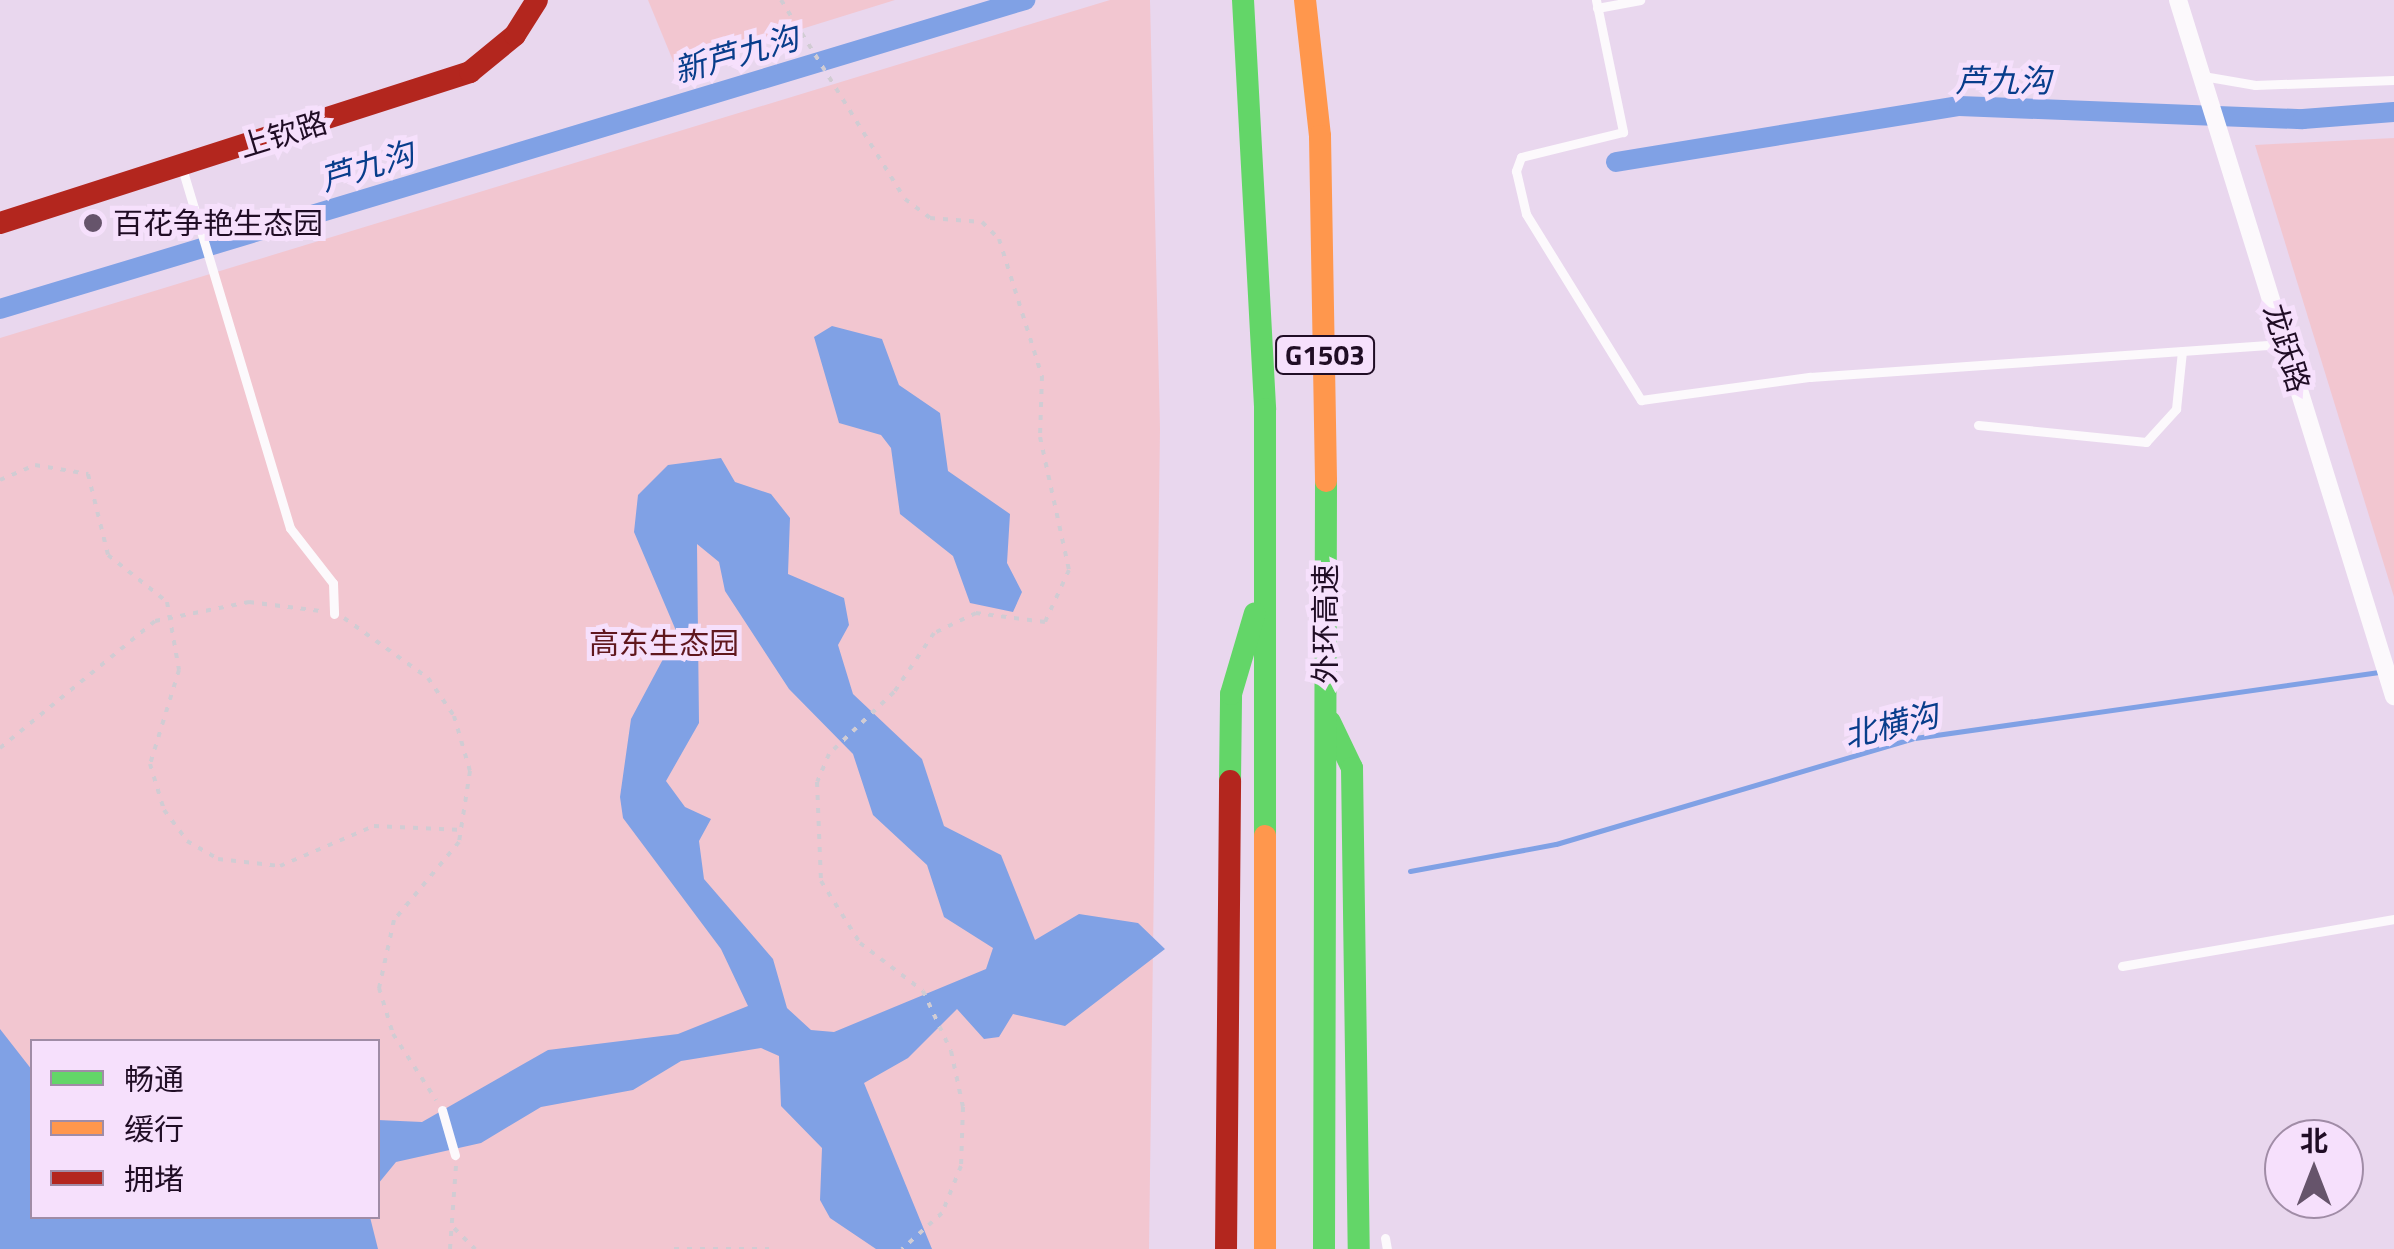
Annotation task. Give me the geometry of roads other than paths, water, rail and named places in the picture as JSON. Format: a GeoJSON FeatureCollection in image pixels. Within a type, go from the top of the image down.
{"type":"FeatureCollection","features":[{"type":"Feature","properties":{"kind":"main road","name":"上钦路"},"geometry":{"type":"LineString","coordinates":[[0,222],[470,72],[515,34],[537,0]]}},
{"type":"Feature","properties":{"kind":"main road","name":"外环高速"},"geometry":{"type":"LineString","coordinates":[[1243,0],[1262,255],[1264,1249]]}},
{"type":"Feature","properties":{"kind":"main road","name":"外环高速"},"geometry":{"type":"LineString","coordinates":[[1305,0],[1320,136],[1324,1249]]}},
{"type":"Feature","properties":{"kind":"main road"},"geometry":{"type":"LineString","coordinates":[[1223,1244],[1231,694],[1265,582]]}},
{"type":"Feature","properties":{"kind":"main road"},"geometry":{"type":"LineString","coordinates":[[1325,711],[1352,768],[1359,1249]]}},
{"type":"Feature","properties":{"kind":"street","name":"龙跃路"},"geometry":{"type":"LineString","coordinates":[[2178,0],[2392,689]]}},
{"type":"Feature","properties":{"kind":"lane"},"geometry":{"type":"LineString","coordinates":[[1640,0],[1596,4],[1623,132],[1521,157],[1516,170],[1526,214],[1641,400],[1810,377],[2286,344]]}},
{"type":"Feature","properties":{"kind":"lane"},"geometry":{"type":"LineString","coordinates":[[2202,76],[2255,85],[2394,80]]}},
{"type":"Feature","properties":{"kind":"lane"},"geometry":{"type":"LineString","coordinates":[[182,166],[290,528],[333,583],[334,614]]}},
{"type":"Feature","properties":{"kind":"lane"},"geometry":{"type":"LineString","coordinates":[[1978,425],[2146,442],[2176,408],[2182,352]]}},
{"type":"Feature","properties":{"kind":"lane"},"geometry":{"type":"LineString","coordinates":[[2122,966],[2394,920]]}},
{"type":"Feature","properties":{"kind":"lane"},"geometry":{"type":"LineString","coordinates":[[442,1110],[455,1156]]}},
{"type":"Feature","properties":{"kind":"water"},"geometry":{"type":"Polygon","coordinates":[[[832,326],[882,339],[899,385],[940,413],[948,471],[1010,514],[1007,563],[1022,592],[1013,612],[970,603],[953,556],[900,514],[891,448],[881,435],[839,423],[814,337],[832,326]]]}},
{"type":"Feature","properties":{"kind":"water"},"geometry":{"type":"Polygon","coordinates":[[[721,458],[735,482],[771,494],[790,518],[788,574],[844,598],[849,625],[838,645],[853,694],[922,759],[944,826],[1001,855],[1035,940],[1079,914],[1138,923],[1165,949],[1065,1026],[1013,1014],[999,1037],[984,1039],[957,1009],[908,1058],[864,1083],[932,1249],[876,1249],[830,1218],[820,1200],[822,1148],[781,1106],[779,1056],[761,1048],[681,1061],[633,1090],[541,1107],[481,1143],[396,1162],[380,1182],[380,1120],[422,1122],[548,1050],[678,1034],[748,1006],[721,949],[623,818],[620,797],[631,719],[677,633],[634,532],[638,495],[668,465],[721,458]],[[697,544],[699,723],[666,781],[685,807],[711,819],[699,841],[704,879],[773,959],[787,1008],[811,1030],[834,1032],[986,969],[993,948],[944,917],[927,865],[873,815],[853,754],[789,689],[725,591],[719,562],[697,544]]]}},
{"type":"Feature","properties":{"kind":"water"},"geometry":{"type":"Polygon","coordinates":[[[0,1029],[30,1067],[30,1219],[370,1219],[378,1249],[0,1249],[0,1029]]]}},
{"type":"Feature","properties":{"kind":"waterway","name":"芦九沟"},"geometry":{"type":"LineString","coordinates":[[0,309],[1025,0]]}},
{"type":"Feature","properties":{"kind":"waterway","name":"芦九沟"},"geometry":{"type":"LineString","coordinates":[[1616,162],[1959,106],[2303,119],[2394,112]]}},
{"type":"Feature","properties":{"kind":"waterway","name":"北横沟"},"geometry":{"type":"LineString","coordinates":[[1410,871],[1556,844],[1915,738],[2384,671]]}},
{"type":"Feature","properties":{"kind":"place","name":"百花争艳生态园"},"geometry":{"type":"Point","coordinates":[93,223]}},
{"type":"Feature","properties":{"kind":"water label","name":"新芦九沟"},"geometry":{"type":"Point","coordinates":[736,54]}},
{"type":"Feature","properties":{"kind":"park label","name":"高东生态园"},"geometry":{"type":"Point","coordinates":[664,643]}}]}
